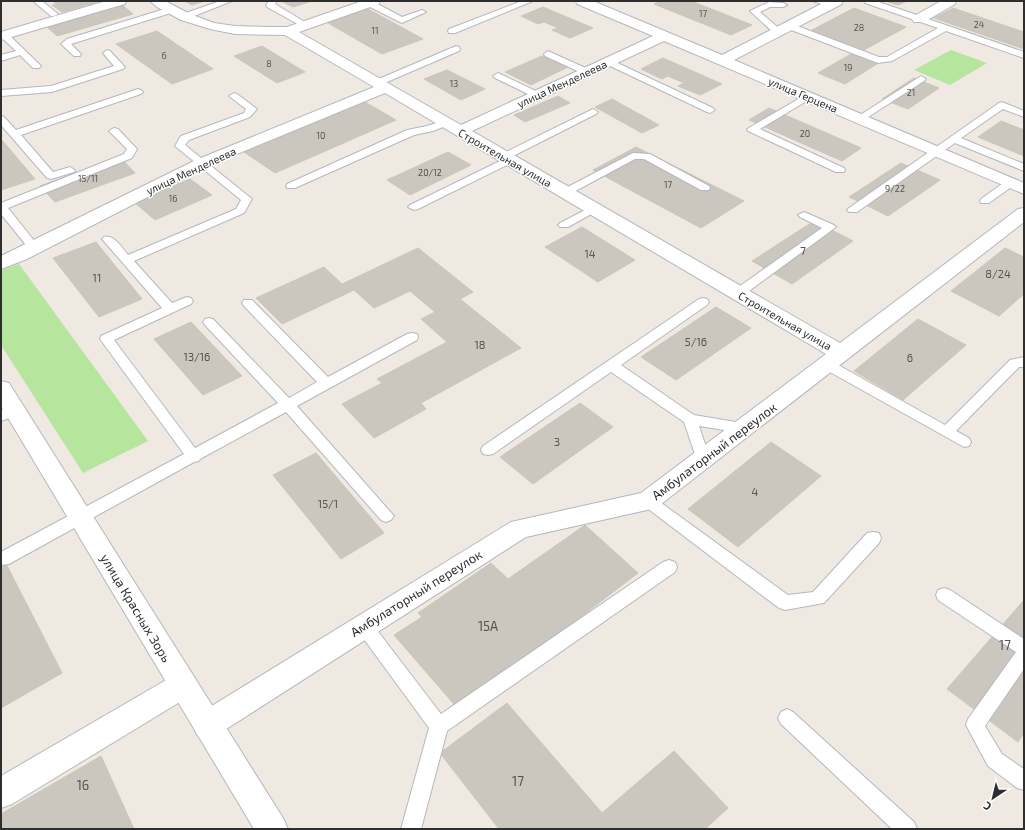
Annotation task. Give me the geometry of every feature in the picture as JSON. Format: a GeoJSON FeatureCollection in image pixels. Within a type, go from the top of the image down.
{"type":"FeatureCollection","features":[{"type":"Feature","properties":{"kind":"street"},"geometry":{"type":"LineString","coordinates":[[2,35],[120,1]]}},
{"type":"Feature","properties":{"kind":"street","name":"Строительная улица"},"geometry":{"type":"LineString","coordinates":[[156,1],[171,10],[204,24],[243,30],[288,31],[737,294],[833,359]]}},
{"type":"Feature","properties":{"kind":"street","name":"улица Герцена"},"geometry":{"type":"LineString","coordinates":[[585,1],[722,61],[1024,189]]}},
{"type":"Feature","properties":{"kind":"street"},"geometry":{"type":"LineString","coordinates":[[919,18],[950,1]]}},
{"type":"Feature","properties":{"kind":"street"},"geometry":{"type":"LineString","coordinates":[[288,31],[372,2]]}},
{"type":"Feature","properties":{"kind":"street"},"geometry":{"type":"LineString","coordinates":[[722,61],[783,29],[827,2]]}},
{"type":"Feature","properties":{"kind":"street","name":"улица Менделеева"},"geometry":{"type":"LineString","coordinates":[[460,131],[664,36]]}},
{"type":"Feature","properties":{"kind":"street","name":"улица Менделеева"},"geometry":{"type":"LineString","coordinates":[[1,263],[34,248],[202,163],[381,86]]}},
{"type":"Feature","properties":{"kind":"street","name":"Амбулаторный переулок"},"geometry":{"type":"LineString","coordinates":[[207,725],[520,529],[648,501],[1024,213]]}},
{"type":"Feature","properties":{"kind":"street","name":"улица Красных Зорь"},"geometry":{"type":"LineString","coordinates":[[1,388],[8,413],[82,518],[207,725],[272,829]]}},
{"type":"Feature","properties":{"kind":"street"},"geometry":{"type":"LineString","coordinates":[[1,794],[183,685]]}},
{"type":"Feature","properties":{"kind":"lane"},"geometry":{"type":"LineString","coordinates":[[37,1],[54,14]]}},
{"type":"Feature","properties":{"kind":"lane"},"geometry":{"type":"LineString","coordinates":[[186,16],[228,1]]}},
{"type":"Feature","properties":{"kind":"lane"},"geometry":{"type":"LineString","coordinates":[[273,1],[270,5],[306,25]]}},
{"type":"Feature","properties":{"kind":"lane"},"geometry":{"type":"LineString","coordinates":[[452,31],[529,1]]}},
{"type":"Feature","properties":{"kind":"lane"},"geometry":{"type":"LineString","coordinates":[[868,1],[1024,55]]}},
{"type":"Feature","properties":{"kind":"lane"},"geometry":{"type":"LineString","coordinates":[[372,2],[402,20],[422,12]]}},
{"type":"Feature","properties":{"kind":"lane"},"geometry":{"type":"LineString","coordinates":[[784,5],[769,4],[754,11],[783,29],[878,60],[889,59],[945,28]]}},
{"type":"Feature","properties":{"kind":"lane"},"geometry":{"type":"LineString","coordinates":[[77,54],[66,44],[70,41],[171,10]]}},
{"type":"Feature","properties":{"kind":"lane"},"geometry":{"type":"LineString","coordinates":[[2,35],[36,66]]}},
{"type":"Feature","properties":{"kind":"lane"},"geometry":{"type":"LineString","coordinates":[[381,86],[456,49]]}},
{"type":"Feature","properties":{"kind":"lane"},"geometry":{"type":"LineString","coordinates":[[1,58],[22,52]]}},
{"type":"Feature","properties":{"kind":"lane"},"geometry":{"type":"LineString","coordinates":[[1,93],[52,89],[120,67],[107,53]]}},
{"type":"Feature","properties":{"kind":"lane"},"geometry":{"type":"LineString","coordinates":[[548,54],[587,72]]}},
{"type":"Feature","properties":{"kind":"lane"},"geometry":{"type":"LineString","coordinates":[[609,62],[710,110]]}},
{"type":"Feature","properties":{"kind":"lane"},"geometry":{"type":"LineString","coordinates":[[498,76],[537,96]]}},
{"type":"Feature","properties":{"kind":"lane"},"geometry":{"type":"LineString","coordinates":[[859,119],[921,79]]}},
{"type":"Feature","properties":{"kind":"lane"},"geometry":{"type":"LineString","coordinates":[[14,134],[138,92]]}},
{"type":"Feature","properties":{"kind":"lane"},"geometry":{"type":"LineString","coordinates":[[126,260],[240,211],[247,199],[180,146],[185,138],[247,115],[252,109],[234,96]]}},
{"type":"Feature","properties":{"kind":"lane"},"geometry":{"type":"LineString","coordinates":[[807,97],[752,129],[840,170]]}},
{"type":"Feature","properties":{"kind":"lane"},"geometry":{"type":"LineString","coordinates":[[853,210],[1002,105],[1024,114]]}},
{"type":"Feature","properties":{"kind":"lane"},"geometry":{"type":"LineString","coordinates":[[414,207],[593,112]]}},
{"type":"Feature","properties":{"kind":"lane"},"geometry":{"type":"LineString","coordinates":[[1,120],[51,176],[83,166]]}},
{"type":"Feature","properties":{"kind":"lane"},"geometry":{"type":"LineString","coordinates":[[291,186],[411,132],[429,129],[445,123]]}},
{"type":"Feature","properties":{"kind":"lane"},"geometry":{"type":"LineString","coordinates":[[34,248],[1,207],[128,156],[132,148],[114,131]]}},
{"type":"Feature","properties":{"kind":"lane"},"geometry":{"type":"LineString","coordinates":[[954,139],[1024,168]]}},
{"type":"Feature","properties":{"kind":"lane"},"geometry":{"type":"LineString","coordinates":[[564,193],[633,156],[646,156],[705,188]]}},
{"type":"Feature","properties":{"kind":"lane"},"geometry":{"type":"LineString","coordinates":[[985,201],[1010,183]]}},
{"type":"Feature","properties":{"kind":"lane"},"geometry":{"type":"LineString","coordinates":[[564,225],[593,210]]}},
{"type":"Feature","properties":{"kind":"lane"},"geometry":{"type":"LineString","coordinates":[[737,294],[830,227],[804,215]]}},
{"type":"Feature","properties":{"kind":"lane"},"geometry":{"type":"LineString","coordinates":[[108,239],[170,309]]}},
{"type":"Feature","properties":{"kind":"lane"},"geometry":{"type":"LineString","coordinates":[[187,301],[106,339],[194,457]]}},
{"type":"Feature","properties":{"kind":"lane"},"geometry":{"type":"LineString","coordinates":[[488,450],[703,302]]}},
{"type":"Feature","properties":{"kind":"lane"},"geometry":{"type":"LineString","coordinates":[[248,303],[327,384]]}},
{"type":"Feature","properties":{"kind":"lane"},"geometry":{"type":"LineString","coordinates":[[209,322],[288,405],[386,516]]}},
{"type":"Feature","properties":{"kind":"lane"},"geometry":{"type":"LineString","coordinates":[[4,559],[82,518],[412,337]]}},
{"type":"Feature","properties":{"kind":"lane"},"geometry":{"type":"LineString","coordinates":[[833,359],[964,442]]}},
{"type":"Feature","properties":{"kind":"lane"},"geometry":{"type":"LineString","coordinates":[[946,432],[1015,363],[1024,362]]}},
{"type":"Feature","properties":{"kind":"lane"},"geometry":{"type":"LineString","coordinates":[[611,365],[690,418],[743,428]]}},
{"type":"Feature","properties":{"kind":"lane"},"geometry":{"type":"LineString","coordinates":[[690,418],[703,459]]}},
{"type":"Feature","properties":{"kind":"lane"},"geometry":{"type":"LineString","coordinates":[[648,501],[784,603],[818,598],[873,538]]}},
{"type":"Feature","properties":{"kind":"lane"},"geometry":{"type":"LineString","coordinates":[[411,829],[439,726],[669,567]]}},
{"type":"Feature","properties":{"kind":"lane"},"geometry":{"type":"LineString","coordinates":[[944,595],[1024,648]]}},
{"type":"Feature","properties":{"kind":"lane"},"geometry":{"type":"LineString","coordinates":[[364,626],[439,726]]}},
{"type":"Feature","properties":{"kind":"lane"},"geometry":{"type":"LineString","coordinates":[[1024,655],[975,725],[995,760],[1024,781]]}},
{"type":"Feature","properties":{"kind":"lane"},"geometry":{"type":"LineString","coordinates":[[787,718],[907,829]]}},
{"type":"Feature","properties":{"kind":"green space"},"geometry":{"type":"Polygon","coordinates":[[[951,50],[987,63],[950,85],[914,70],[951,50]]]}},
{"type":"Feature","properties":{"kind":"green space"},"geometry":{"type":"Polygon","coordinates":[[[19,264],[148,441],[83,473],[1,345],[1,270],[19,264]]]}},
{"type":"Feature","properties":{"kind":"building"},"geometry":{"type":"Polygon","coordinates":[[[52,1],[100,1],[62,12],[52,5],[57,4],[52,1]]]}},
{"type":"Feature","properties":{"kind":"building"},"geometry":{"type":"Polygon","coordinates":[[[185,1],[205,1],[192,5],[185,1]]]}},
{"type":"Feature","properties":{"kind":"building"},"geometry":{"type":"Polygon","coordinates":[[[281,1],[312,1],[293,7],[281,1]]]}},
{"type":"Feature","properties":{"kind":"building"},"geometry":{"type":"Polygon","coordinates":[[[661,1],[691,1],[752,25],[731,35],[654,4],[661,1]]]}},
{"type":"Feature","properties":{"kind":"building"},"geometry":{"type":"Polygon","coordinates":[[[885,1],[907,1],[898,5],[885,1]]]}},
{"type":"Feature","properties":{"kind":"building"},"geometry":{"type":"Polygon","coordinates":[[[121,4],[133,14],[57,36],[45,25],[121,4]]]}},
{"type":"Feature","properties":{"kind":"building"},"geometry":{"type":"Polygon","coordinates":[[[543,7],[593,28],[570,38],[552,30],[558,28],[544,22],[538,24],[521,16],[543,7]]]}},
{"type":"Feature","properties":{"kind":"building"},"geometry":{"type":"Polygon","coordinates":[[[854,8],[906,27],[864,50],[812,30],[854,8]]]}},
{"type":"Feature","properties":{"kind":"building"},"geometry":{"type":"Polygon","coordinates":[[[953,8],[1024,32],[1024,49],[934,18],[953,8]]]}},
{"type":"Feature","properties":{"kind":"building"},"geometry":{"type":"Polygon","coordinates":[[[368,9],[423,39],[382,54],[328,23],[368,9]]]}},
{"type":"Feature","properties":{"kind":"building"},"geometry":{"type":"Polygon","coordinates":[[[157,31],[213,69],[172,84],[116,44],[157,31]]]}},
{"type":"Feature","properties":{"kind":"building"},"geometry":{"type":"Polygon","coordinates":[[[262,46],[305,72],[277,83],[234,56],[262,46]]]}},
{"type":"Feature","properties":{"kind":"building"},"geometry":{"type":"Polygon","coordinates":[[[851,54],[877,64],[845,84],[818,73],[851,54]]]}},
{"type":"Feature","properties":{"kind":"building"},"geometry":{"type":"Polygon","coordinates":[[[542,56],[568,67],[531,85],[505,72],[542,56]]]}},
{"type":"Feature","properties":{"kind":"building"},"geometry":{"type":"Polygon","coordinates":[[[663,58],[722,84],[700,95],[678,86],[684,83],[668,76],[662,79],[641,69],[663,58]]]}},
{"type":"Feature","properties":{"kind":"building"},"geometry":{"type":"Polygon","coordinates":[[[447,70],[485,89],[461,100],[424,79],[447,70]]]}},
{"type":"Feature","properties":{"kind":"building"},"geometry":{"type":"Polygon","coordinates":[[[914,78],[939,88],[908,109],[882,99],[914,78]]]}},
{"type":"Feature","properties":{"kind":"building"},"geometry":{"type":"Polygon","coordinates":[[[558,96],[570,103],[525,122],[514,115],[558,96]]]}},
{"type":"Feature","properties":{"kind":"building"},"geometry":{"type":"Polygon","coordinates":[[[612,99],[659,125],[642,133],[595,107],[612,99]]]}},
{"type":"Feature","properties":{"kind":"building"},"geometry":{"type":"Polygon","coordinates":[[[365,102],[396,120],[275,173],[244,152],[365,102]]]}},
{"type":"Feature","properties":{"kind":"building"},"geometry":{"type":"Polygon","coordinates":[[[769,108],[861,148],[842,161],[749,120],[769,108]]]}},
{"type":"Feature","properties":{"kind":"building"},"geometry":{"type":"Polygon","coordinates":[[[1001,121],[1024,130],[1024,156],[978,137],[1001,121]]]}},
{"type":"Feature","properties":{"kind":"building"},"geometry":{"type":"Polygon","coordinates":[[[1,139],[35,179],[1,190],[1,139]]]}},
{"type":"Feature","properties":{"kind":"building"},"geometry":{"type":"Polygon","coordinates":[[[636,147],[744,201],[701,228],[593,170],[636,147]]]}},
{"type":"Feature","properties":{"kind":"building"},"geometry":{"type":"Polygon","coordinates":[[[448,152],[471,165],[410,195],[387,180],[448,152]]]}},
{"type":"Feature","properties":{"kind":"building"},"geometry":{"type":"Polygon","coordinates":[[[120,157],[135,173],[55,202],[40,186],[120,157]]]}},
{"type":"Feature","properties":{"kind":"building"},"geometry":{"type":"Polygon","coordinates":[[[901,163],[940,180],[888,216],[849,197],[901,163]]]}},
{"type":"Feature","properties":{"kind":"building"},"geometry":{"type":"Polygon","coordinates":[[[190,179],[212,195],[155,220],[134,202],[190,179]]]}},
{"type":"Feature","properties":{"kind":"building"},"geometry":{"type":"Polygon","coordinates":[[[814,221],[853,241],[792,284],[752,261],[814,221]]]}},
{"type":"Feature","properties":{"kind":"building"},"geometry":{"type":"Polygon","coordinates":[[[582,227],[635,260],[598,282],[545,247],[582,227]]]}},
{"type":"Feature","properties":{"kind":"building"},"geometry":{"type":"Polygon","coordinates":[[[96,242],[142,299],[99,317],[53,258],[96,242]]]}},
{"type":"Feature","properties":{"kind":"building"},"geometry":{"type":"Polygon","coordinates":[[[418,248],[473,292],[460,299],[521,348],[421,403],[426,409],[374,438],[342,404],[382,383],[377,379],[447,342],[421,319],[435,312],[410,291],[374,308],[354,290],[282,324],[256,298],[324,267],[342,284],[418,248]]]}},
{"type":"Feature","properties":{"kind":"building"},"geometry":{"type":"Polygon","coordinates":[[[1005,248],[1024,257],[1024,294],[999,316],[951,291],[1005,248]]]}},
{"type":"Feature","properties":{"kind":"building"},"geometry":{"type":"Polygon","coordinates":[[[716,307],[751,328],[676,380],[641,357],[716,307]]]}},
{"type":"Feature","properties":{"kind":"building"},"geometry":{"type":"Polygon","coordinates":[[[918,319],[966,345],[903,400],[854,371],[918,319]]]}},
{"type":"Feature","properties":{"kind":"building"},"geometry":{"type":"Polygon","coordinates":[[[191,322],[242,376],[203,395],[154,339],[191,322]]]}},
{"type":"Feature","properties":{"kind":"building"},"geometry":{"type":"Polygon","coordinates":[[[580,403],[613,427],[533,484],[500,457],[580,403]]]}},
{"type":"Feature","properties":{"kind":"building"},"geometry":{"type":"Polygon","coordinates":[[[771,442],[821,476],[738,547],[688,509],[771,442]]]}},
{"type":"Feature","properties":{"kind":"building"},"geometry":{"type":"Polygon","coordinates":[[[316,453],[384,533],[341,559],[273,475],[316,453]]]}},
{"type":"Feature","properties":{"kind":"building"},"geometry":{"type":"Polygon","coordinates":[[[585,525],[638,573],[459,710],[394,635],[422,617],[418,613],[491,563],[508,579],[585,525]]]}},
{"type":"Feature","properties":{"kind":"building"},"geometry":{"type":"Polygon","coordinates":[[[1,554],[62,673],[1,708],[1,554]]]}},
{"type":"Feature","properties":{"kind":"building"},"geometry":{"type":"Polygon","coordinates":[[[1024,600],[1024,733],[1018,742],[947,689],[1024,600]]]}},
{"type":"Feature","properties":{"kind":"building"},"geometry":{"type":"Polygon","coordinates":[[[507,703],[602,813],[674,751],[728,808],[705,829],[499,829],[440,753],[507,703]]]}},
{"type":"Feature","properties":{"kind":"building"},"geometry":{"type":"Polygon","coordinates":[[[101,756],[134,829],[1,829],[1,814],[101,756]]]}}]}
